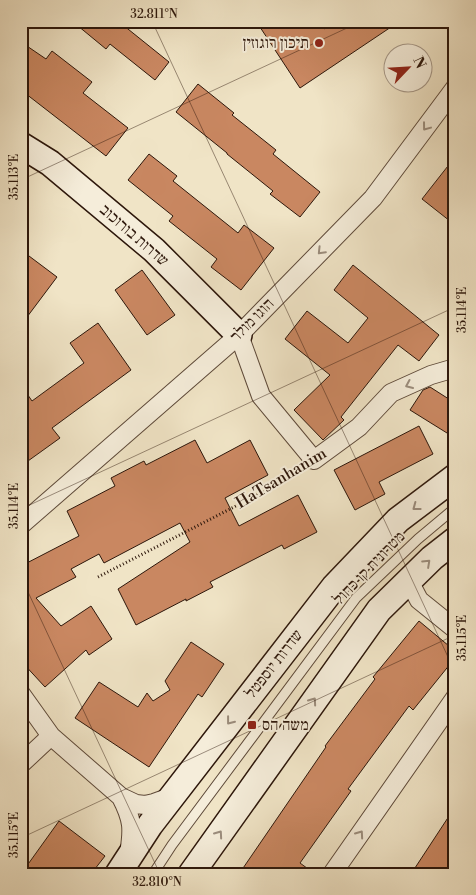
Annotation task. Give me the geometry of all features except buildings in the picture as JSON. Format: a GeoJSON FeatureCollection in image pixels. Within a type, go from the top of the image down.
{"type":"FeatureCollection","features":[{"type":"Feature","properties":{"kind":"street","name":"הוגו מולר"},"geometry":{"type":"LineString","coordinates":[[21,525],[239,335],[373,198],[455,88]]}},
{"type":"Feature","properties":{"kind":"street","name":"שדרות בורוכוב"},"geometry":{"type":"LineString","coordinates":[[21,145],[50,163],[154,250],[239,335]]}},
{"type":"Feature","properties":{"kind":"street"},"geometry":{"type":"LineString","coordinates":[[239,335],[261,396],[314,460]]}},
{"type":"Feature","properties":{"kind":"street","name":"HaTsanhanim"},"geometry":{"type":"LineString","coordinates":[[314,460],[359,427],[391,393],[431,375],[455,368]]}},
{"type":"Feature","properties":{"kind":"street","name":"שדרות יוספטל"},"geometry":{"type":"LineString","coordinates":[[123,865],[150,825],[334,587],[398,520],[455,477]]}},
{"type":"Feature","properties":{"kind":"street"},"geometry":{"type":"LineString","coordinates":[[191,874],[378,610],[432,558],[455,540]]}},
{"type":"Feature","properties":{"kind":"street"},"geometry":{"type":"LineString","coordinates":[[408,581],[419,600],[455,629]]}},
{"type":"Feature","properties":{"kind":"street"},"geometry":{"type":"LineString","coordinates":[[21,694],[51,736],[121,797],[136,804],[154,804],[177,790]]}},
{"type":"Feature","properties":{"kind":"street"},"geometry":{"type":"LineString","coordinates":[[332,874],[455,698]]}},
{"type":"Feature","properties":{"kind":"street"},"geometry":{"type":"LineString","coordinates":[[21,764],[51,736]]}},
{"type":"Feature","properties":{"kind":"street"},"geometry":{"type":"LineString","coordinates":[[121,797],[131,822],[132,837],[123,865]]}},
{"type":"Feature","properties":{"kind":"lane","name":"מטרונית קו כחול"},"geometry":{"type":"LineString","coordinates":[[153,874],[178,837],[356,598],[418,539],[455,508]]}},
{"type":"Feature","properties":{"kind":"path","name":"HaTsanhanim"},"geometry":{"type":"LineString","coordinates":[[98,577],[265,491],[314,460]]}},
{"type":"Feature","properties":{"kind":"place","name":"תיכון רוגוזין"},"geometry":{"type":"Point","coordinates":[319,43]}},
{"type":"Feature","properties":{"kind":"place","name":"משה הס"},"geometry":{"type":"Point","coordinates":[252,725]}}]}
